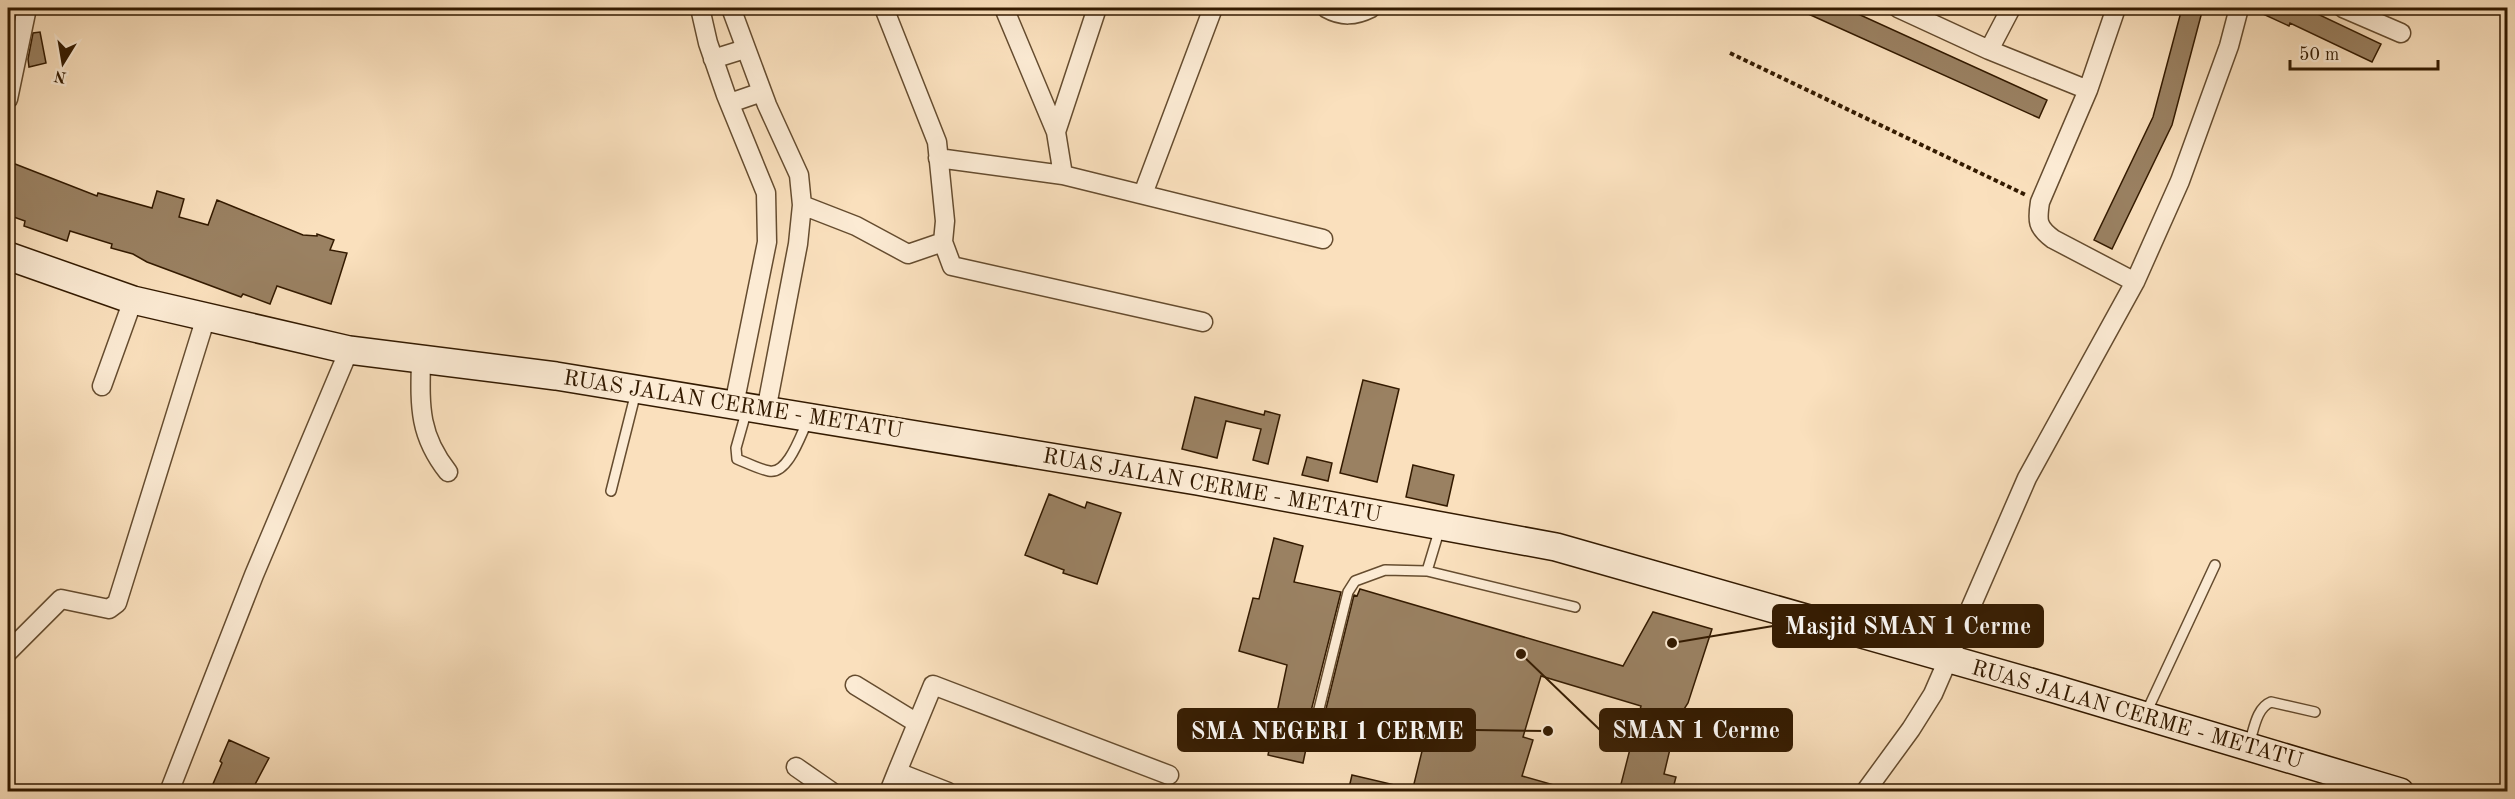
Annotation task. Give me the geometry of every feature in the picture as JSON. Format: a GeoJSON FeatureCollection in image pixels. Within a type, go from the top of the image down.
{"type":"FeatureCollection","features":[{"type":"Feature","properties":{"kind":"main road","name":"RUAS JALAN CERME - METATU"},"geometry":{"type":"LineString","coordinates":[[8,256],[133,300],[349,350],[556,376],[1197,481],[1556,548],[2145,715],[2400,792]]}},
{"type":"Feature","properties":{"kind":"street"},"geometry":{"type":"LineString","coordinates":[[8,99],[27,8]]}},
{"type":"Feature","properties":{"kind":"street"},"geometry":{"type":"LineString","coordinates":[[700,8],[713,59],[766,193],[766,242],[749,408]]}},
{"type":"Feature","properties":{"kind":"street"},"geometry":{"type":"LineString","coordinates":[[731,8],[762,92],[799,175],[802,205],[798,244],[749,408]]}},
{"type":"Feature","properties":{"kind":"street"},"geometry":{"type":"LineString","coordinates":[[884,8],[937,142],[945,221],[943,242],[952,266],[1203,322]]}},
{"type":"Feature","properties":{"kind":"street"},"geometry":{"type":"LineString","coordinates":[[1004,8],[1056,132],[1063,175]]}},
{"type":"Feature","properties":{"kind":"street"},"geometry":{"type":"LineString","coordinates":[[1056,132],[1097,8]]}},
{"type":"Feature","properties":{"kind":"street"},"geometry":{"type":"LineString","coordinates":[[1143,194],[1214,8]]}},
{"type":"Feature","properties":{"kind":"street"},"geometry":{"type":"LineString","coordinates":[[1326,8],[1336,13],[1349,15],[1371,8]]}},
{"type":"Feature","properties":{"kind":"street"},"geometry":{"type":"LineString","coordinates":[[1898,8],[1989,50],[2088,90]]}},
{"type":"Feature","properties":{"kind":"street"},"geometry":{"type":"LineString","coordinates":[[1989,50],[2011,8]]}},
{"type":"Feature","properties":{"kind":"street"},"geometry":{"type":"LineString","coordinates":[[2116,8],[2088,90],[2040,202],[2037,218],[2043,232],[2053,239],[2135,282]]}},
{"type":"Feature","properties":{"kind":"street"},"geometry":{"type":"LineString","coordinates":[[1865,792],[1911,729],[1933,694],[2027,478],[2135,282],[2180,181],[2229,46],[2239,8]]}},
{"type":"Feature","properties":{"kind":"street"},"geometry":{"type":"LineString","coordinates":[[2343,8],[2401,33]]}},
{"type":"Feature","properties":{"kind":"street"},"geometry":{"type":"LineString","coordinates":[[713,59],[745,49]]}},
{"type":"Feature","properties":{"kind":"street"},"geometry":{"type":"LineString","coordinates":[[730,103],[762,92]]}},
{"type":"Feature","properties":{"kind":"street"},"geometry":{"type":"LineString","coordinates":[[938,158],[1063,175],[1323,239]]}},
{"type":"Feature","properties":{"kind":"street"},"geometry":{"type":"LineString","coordinates":[[802,205],[855,226],[908,254],[943,242]]}},
{"type":"Feature","properties":{"kind":"street"},"geometry":{"type":"LineString","coordinates":[[102,386],[133,300]]}},
{"type":"Feature","properties":{"kind":"street"},"geometry":{"type":"LineString","coordinates":[[8,652],[61,599],[109,609],[117,603],[206,317]]}},
{"type":"Feature","properties":{"kind":"street"},"geometry":{"type":"LineString","coordinates":[[169,792],[254,575],[349,350]]}},
{"type":"Feature","properties":{"kind":"street"},"geometry":{"type":"LineString","coordinates":[[421,359],[420,413],[423,429],[434,455],[448,472]]}},
{"type":"Feature","properties":{"kind":"street"},"geometry":{"type":"LineString","coordinates":[[855,685],[917,723]]}},
{"type":"Feature","properties":{"kind":"street"},"geometry":{"type":"LineString","coordinates":[[889,792],[933,685],[1169,775]]}},
{"type":"Feature","properties":{"kind":"street"},"geometry":{"type":"LineString","coordinates":[[796,767],[832,792]]}},
{"type":"Feature","properties":{"kind":"street"},"geometry":{"type":"LineString","coordinates":[[897,772],[948,792]]}},
{"type":"Feature","properties":{"kind":"lane"},"geometry":{"type":"LineString","coordinates":[[611,491],[637,390]]}},
{"type":"Feature","properties":{"kind":"lane"},"geometry":{"type":"LineString","coordinates":[[749,408],[736,448],[737,459],[771,472],[780,470],[786,464],[808,418]]}},
{"type":"Feature","properties":{"kind":"lane"},"geometry":{"type":"LineString","coordinates":[[1427,571],[1441,526]]}},
{"type":"Feature","properties":{"kind":"lane"},"geometry":{"type":"LineString","coordinates":[[2145,715],[2215,565]]}},
{"type":"Feature","properties":{"kind":"lane"},"geometry":{"type":"LineString","coordinates":[[1315,725],[1348,592],[1355,581],[1384,570],[1427,571],[1575,607]]}},
{"type":"Feature","properties":{"kind":"lane"},"geometry":{"type":"LineString","coordinates":[[2248,746],[2261,710],[2271,702],[2315,712]]}},
{"type":"Feature","properties":{"kind":"path"},"geometry":{"type":"LineString","coordinates":[[1730,53],[2040,202]]}},
{"type":"Feature","properties":{"kind":"building"},"geometry":{"type":"Polygon","coordinates":[[[1795,8],[1845,8],[2047,100],[2039,118],[1795,8]]]}},
{"type":"Feature","properties":{"kind":"building"},"geometry":{"type":"Polygon","coordinates":[[[2182,8],[2203,8],[2172,125],[2112,249],[2094,240],[2153,117],[2182,8]]]}},
{"type":"Feature","properties":{"kind":"building"},"geometry":{"type":"Polygon","coordinates":[[[2250,8],[2305,8],[2381,44],[2372,62],[2290,23],[2289,26],[2250,8]]]}},
{"type":"Feature","properties":{"kind":"building"},"geometry":{"type":"Polygon","coordinates":[[[40,32],[46,63],[29,67],[28,59],[33,33],[40,32]]]}},
{"type":"Feature","properties":{"kind":"building"},"geometry":{"type":"Polygon","coordinates":[[[10,162],[97,196],[98,193],[152,208],[157,191],[184,199],[179,217],[208,225],[217,200],[303,235],[317,236],[317,234],[334,240],[330,250],[347,253],[331,304],[277,286],[270,304],[243,294],[241,297],[147,262],[133,254],[111,248],[112,244],[70,231],[67,241],[24,226],[25,221],[8,215],[10,162]]]}},
{"type":"Feature","properties":{"kind":"building"},"geometry":{"type":"Polygon","coordinates":[[[1363,380],[1399,389],[1377,482],[1340,473],[1363,380]]]}},
{"type":"Feature","properties":{"kind":"building"},"geometry":{"type":"Polygon","coordinates":[[[1195,397],[1264,415],[1265,411],[1280,415],[1268,464],[1253,460],[1261,429],[1226,421],[1217,458],[1182,449],[1195,397]]]}},
{"type":"Feature","properties":{"kind":"building"},"geometry":{"type":"Polygon","coordinates":[[[1307,457],[1332,463],[1328,481],[1302,475],[1307,457]]]}},
{"type":"Feature","properties":{"kind":"building"},"geometry":{"type":"Polygon","coordinates":[[[1413,465],[1454,475],[1447,506],[1406,497],[1413,465]]]}},
{"type":"Feature","properties":{"kind":"building"},"geometry":{"type":"Polygon","coordinates":[[[1049,494],[1085,508],[1087,502],[1121,513],[1097,584],[1063,573],[1064,570],[1025,555],[1049,494]]]}},
{"type":"Feature","properties":{"kind":"building"},"geometry":{"type":"Polygon","coordinates":[[[1274,538],[1303,546],[1294,582],[1341,592],[1308,723],[1310,730],[1303,763],[1268,755],[1287,665],[1239,651],[1253,598],[1259,599],[1274,538]]]}},
{"type":"Feature","properties":{"kind":"building"},"geometry":{"type":"Polygon","coordinates":[[[1360,589],[1623,666],[1653,612],[1712,629],[1688,703],[1677,720],[1664,774],[1676,777],[1672,792],[1619,792],[1641,706],[1541,676],[1523,737],[1533,740],[1522,776],[1561,787],[1560,792],[1412,792],[1424,743],[1325,713],[1354,595],[1357,596],[1360,589]]]}},
{"type":"Feature","properties":{"kind":"building"},"geometry":{"type":"Polygon","coordinates":[[[229,740],[269,758],[251,792],[230,792],[213,784],[229,740]]]}},
{"type":"Feature","properties":{"kind":"building"},"geometry":{"type":"Polygon","coordinates":[[[1352,775],[1395,785],[1395,792],[1348,792],[1352,775]]]}},
{"type":"Feature","properties":{"kind":"place","name":"Masjid SMAN 1 Cerme"},"geometry":{"type":"Point","coordinates":[1672,643]}},
{"type":"Feature","properties":{"kind":"place","name":"SMAN 1 Cerme"},"geometry":{"type":"Point","coordinates":[1521,654]}},
{"type":"Feature","properties":{"kind":"place","name":"SMA NEGERI 1 CERME"},"geometry":{"type":"Point","coordinates":[1548,731]}}]}
